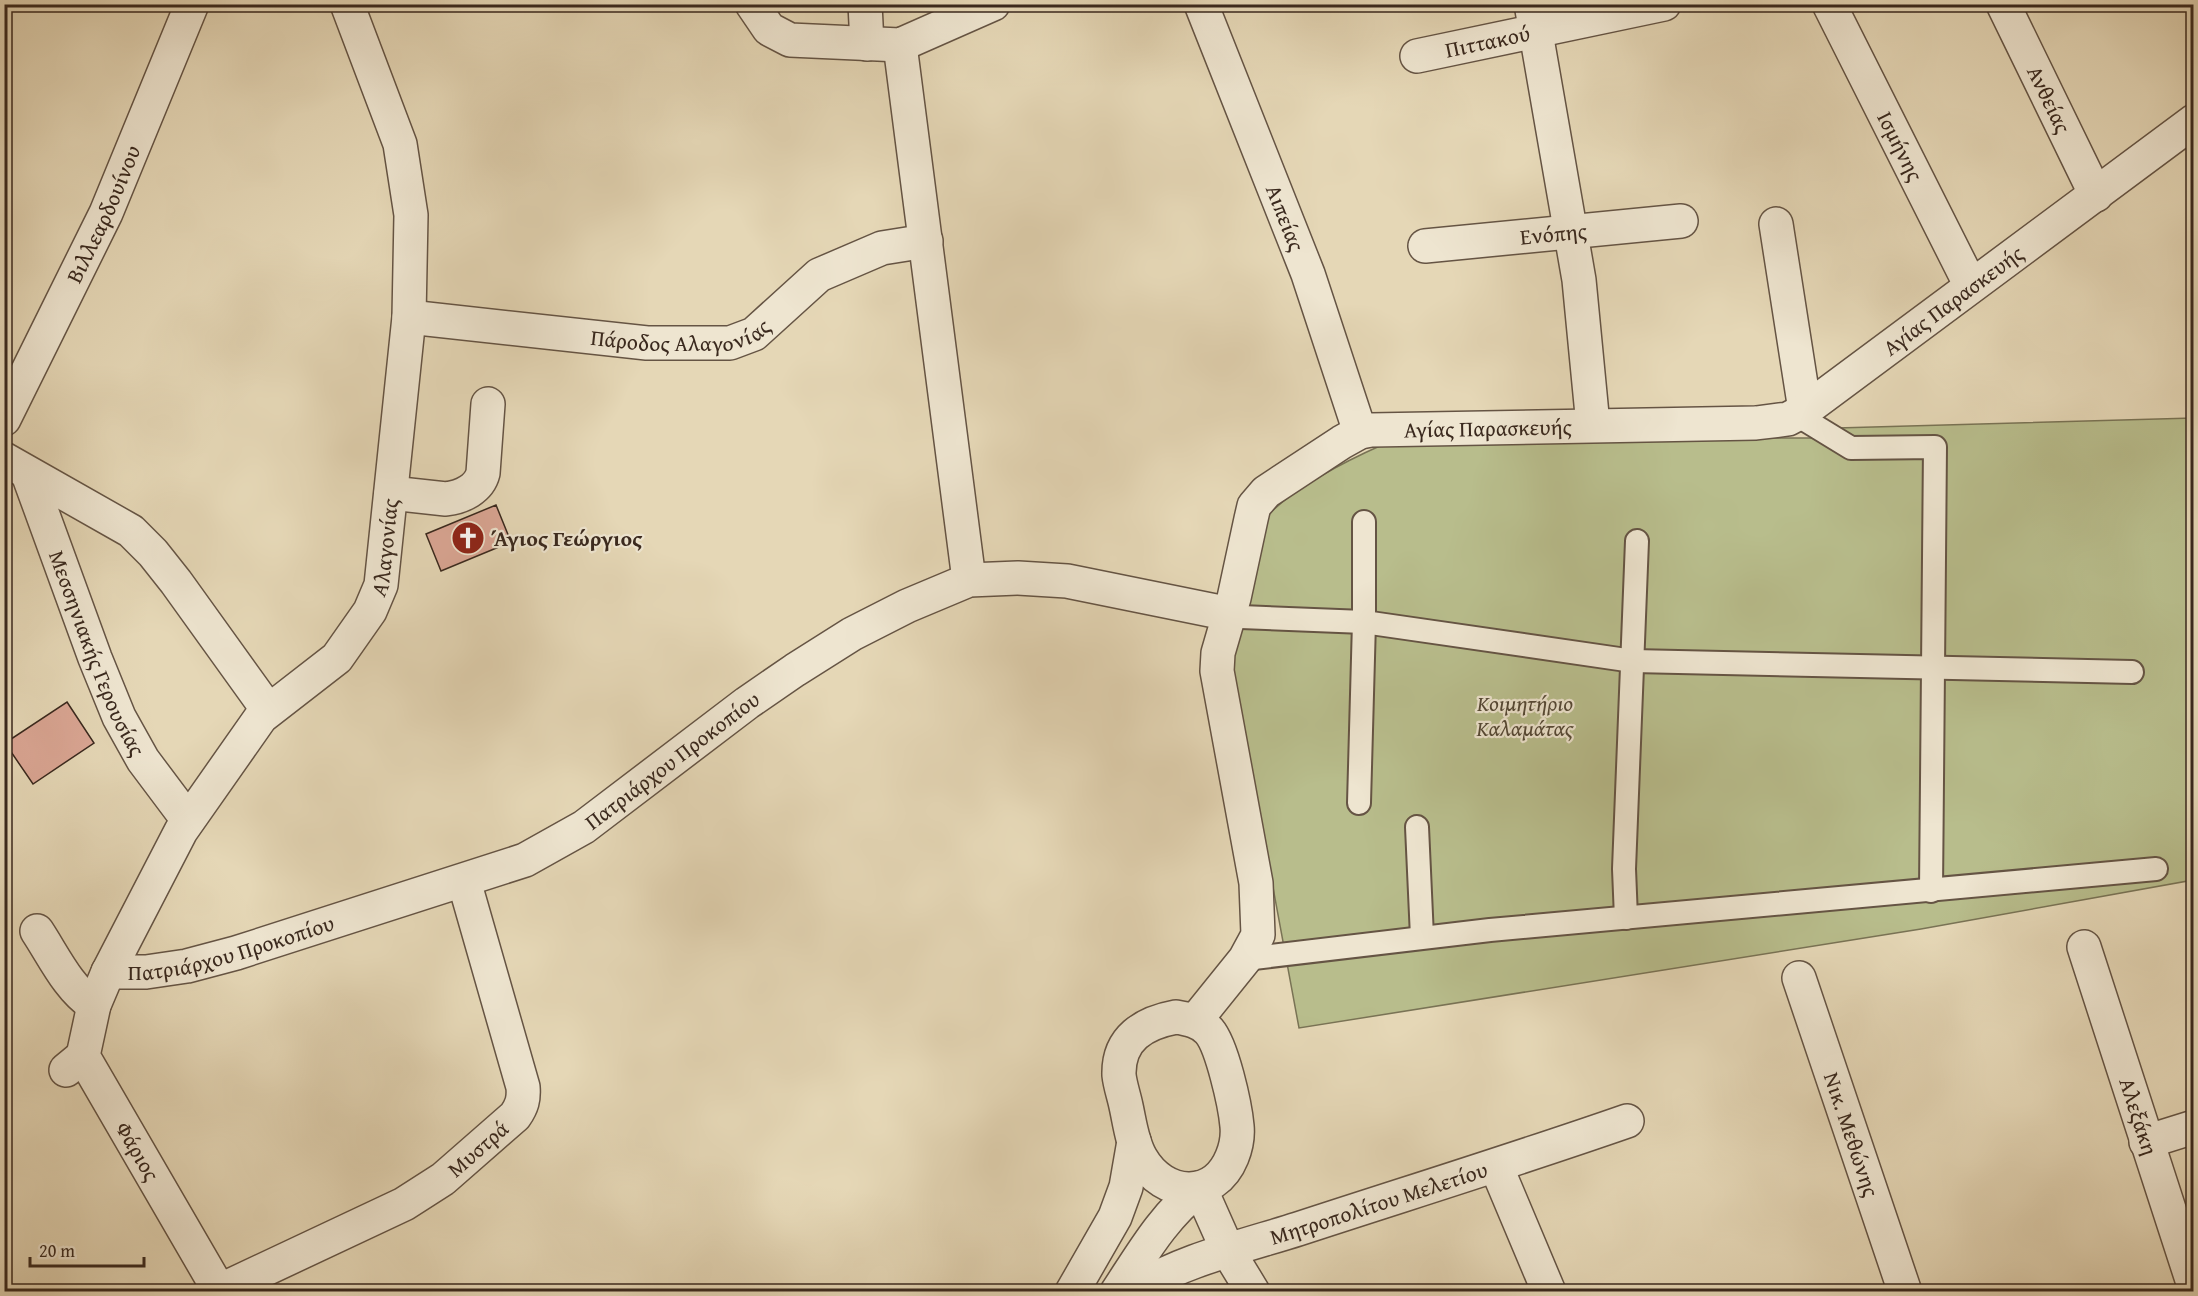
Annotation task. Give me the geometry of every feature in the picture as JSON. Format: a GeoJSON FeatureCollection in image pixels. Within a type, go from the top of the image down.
{"type":"FeatureCollection","features":[{"type":"Feature","properties":{"kind":"street","name":"Βιλλεαρδουίνου"},"geometry":{"type":"LineString","coordinates":[[4,419],[106,213],[192,4]]}},
{"type":"Feature","properties":{"kind":"street","name":"Αλαγονίας"},"geometry":{"type":"LineString","coordinates":[[94,1005],[108,972],[188,820],[268,711],[337,658],[370,611],[381,585],[409,317],[411,215],[400,144],[347,4]]}},
{"type":"Feature","properties":{"kind":"street"},"geometry":{"type":"LineString","coordinates":[[752,4],[769,29],[790,40],[900,45],[993,4]]}},
{"type":"Feature","properties":{"kind":"street"},"geometry":{"type":"LineString","coordinates":[[866,4],[867,44]]}},
{"type":"Feature","properties":{"kind":"street","name":"Αιπείας"},"geometry":{"type":"LineString","coordinates":[[1201,4],[1308,274],[1360,432]]}},
{"type":"Feature","properties":{"kind":"street","name":"Πιττακού"},"geometry":{"type":"LineString","coordinates":[[1418,56],[1533,18],[1664,4]]}},
{"type":"Feature","properties":{"kind":"street","name":"Ισμήνης"},"geometry":{"type":"LineString","coordinates":[[1829,4],[1971,286]]}},
{"type":"Feature","properties":{"kind":"street","name":"Ανθείας"},"geometry":{"type":"LineString","coordinates":[[2003,4],[2096,195]]}},
{"type":"Feature","properties":{"kind":"street"},"geometry":{"type":"LineString","coordinates":[[1533,18],[1579,280],[1593,425]]}},
{"type":"Feature","properties":{"kind":"street"},"geometry":{"type":"LineString","coordinates":[[900,45],[969,580]]}},
{"type":"Feature","properties":{"kind":"street","name":"Αγίας Παρασκευής"},"geometry":{"type":"LineString","coordinates":[[1195,1021],[1245,959],[1258,936],[1256,883],[1217,671],[1218,653],[1230,614],[1254,506],[1266,492],[1360,432],[1387,429],[1756,423],[1788,419],[1801,413],[2193,121]]}},
{"type":"Feature","properties":{"kind":"street","name":"Ενόπης"},"geometry":{"type":"LineString","coordinates":[[1425,246],[1681,221]]}},
{"type":"Feature","properties":{"kind":"street"},"geometry":{"type":"LineString","coordinates":[[1776,224],[1801,413]]}},
{"type":"Feature","properties":{"kind":"street","name":"Πάροδος Αλαγονίας"},"geometry":{"type":"LineString","coordinates":[[409,317],[647,343],[730,344],[754,334],[819,275],[882,248],[926,242]]}},
{"type":"Feature","properties":{"kind":"street"},"geometry":{"type":"LineString","coordinates":[[391,493],[446,499],[454,498],[476,487],[481,482],[483,473],[488,404]]}},
{"type":"Feature","properties":{"kind":"street","name":"Μεσσηνιακής Γερουσίας"},"geometry":{"type":"LineString","coordinates":[[16,467],[131,531],[153,553],[176,582],[268,711]]}},
{"type":"Feature","properties":{"kind":"street","name":"Μεσσηνιακής Γερουσίας"},"geometry":{"type":"LineString","coordinates":[[16,467],[119,717],[143,760],[188,820]]}},
{"type":"Feature","properties":{"kind":"street","name":"Πατριάρχου Προκοπίου"},"geometry":{"type":"LineString","coordinates":[[108,972],[146,972],[187,966],[236,953],[525,860],[584,827],[795,669],[852,634],[907,606],[969,580],[1018,578],[1068,581],[1230,614]]}},
{"type":"Feature","properties":{"kind":"street","name":"Μυστρά"},"geometry":{"type":"LineString","coordinates":[[220,1291],[404,1204],[443,1179],[515,1116],[521,1108],[524,1097],[523,1087],[464,881]]}},
{"type":"Feature","properties":{"kind":"street"},"geometry":{"type":"LineString","coordinates":[[37,931],[73,985],[84,998],[94,1005]]}},
{"type":"Feature","properties":{"kind":"street","name":"Αλεξάκη"},"geometry":{"type":"LineString","coordinates":[[2084,948],[2193,1287]]}},
{"type":"Feature","properties":{"kind":"street","name":"Νικ. Μεθώνης"},"geometry":{"type":"LineString","coordinates":[[1799,978],[1905,1292]]}},
{"type":"Feature","properties":{"kind":"street","name":"Φάριος"},"geometry":{"type":"LineString","coordinates":[[94,1005],[74,1063],[220,1291]]}},
{"type":"Feature","properties":{"kind":"street"},"geometry":{"type":"LineString","coordinates":[[1117,1292],[1162,1224],[1185,1200],[1200,1188],[1216,1180],[1228,1166],[1236,1148],[1238,1127],[1223,1059],[1217,1043],[1208,1029],[1195,1021],[1176,1017],[1155,1020],[1133,1034],[1122,1054],[1119,1076],[1134,1142],[1152,1174],[1166,1185],[1182,1190],[1200,1188]]}},
{"type":"Feature","properties":{"kind":"street","name":"Μητροπολίτου Μελετίου"},"geometry":{"type":"LineString","coordinates":[[1133,1292],[1164,1274],[1228,1251],[1496,1166],[1627,1121]]}},
{"type":"Feature","properties":{"kind":"street"},"geometry":{"type":"LineString","coordinates":[[2146,1142],[2193,1127]]}},
{"type":"Feature","properties":{"kind":"street"},"geometry":{"type":"LineString","coordinates":[[1072,1292],[1115,1217],[1126,1187],[1134,1142]]}},
{"type":"Feature","properties":{"kind":"street"},"geometry":{"type":"LineString","coordinates":[[1496,1166],[1549,1292]]}},
{"type":"Feature","properties":{"kind":"street"},"geometry":{"type":"LineString","coordinates":[[1200,1188],[1228,1251],[1253,1292]]}},
{"type":"Feature","properties":{"kind":"lane"},"geometry":{"type":"LineString","coordinates":[[1801,413],[1851,448],[1935,447],[1931,891]]}},
{"type":"Feature","properties":{"kind":"lane"},"geometry":{"type":"LineString","coordinates":[[1359,803],[1364,522]]}},
{"type":"Feature","properties":{"kind":"lane"},"geometry":{"type":"LineString","coordinates":[[1626,918],[1624,868],[1637,541]]}},
{"type":"Feature","properties":{"kind":"lane"},"geometry":{"type":"LineString","coordinates":[[1230,614],[1240,617],[1364,622],[1633,662],[2132,672]]}},
{"type":"Feature","properties":{"kind":"lane"},"geometry":{"type":"LineString","coordinates":[[1417,827],[1422,937]]}},
{"type":"Feature","properties":{"kind":"lane"},"geometry":{"type":"LineString","coordinates":[[1245,959],[1422,937],[2156,869]]}},
{"type":"Feature","properties":{"kind":"green space","name":"Κοιμητήριο Καλαμάτας"},"geometry":{"type":"Polygon","coordinates":[[[2193,418],[2193,880],[1921,929],[1299,1028],[1232,666],[1233,646],[1265,519],[1288,497],[1336,467],[1382,445],[1821,438],[1837,428],[2193,418]]]}},
{"type":"Feature","properties":{"kind":"building","name":"Άγιος Γεώργιος"},"geometry":{"type":"Polygon","coordinates":[[[496,505],[511,542],[441,571],[426,534],[496,505]]]}},
{"type":"Feature","properties":{"kind":"building"},"geometry":{"type":"Polygon","coordinates":[[[67,702],[94,743],[33,784],[5,743],[67,702]]]}},
{"type":"Feature","properties":{"kind":"place","name":"Άγιος Γεώργιος"},"geometry":{"type":"Point","coordinates":[468,538]}}]}
